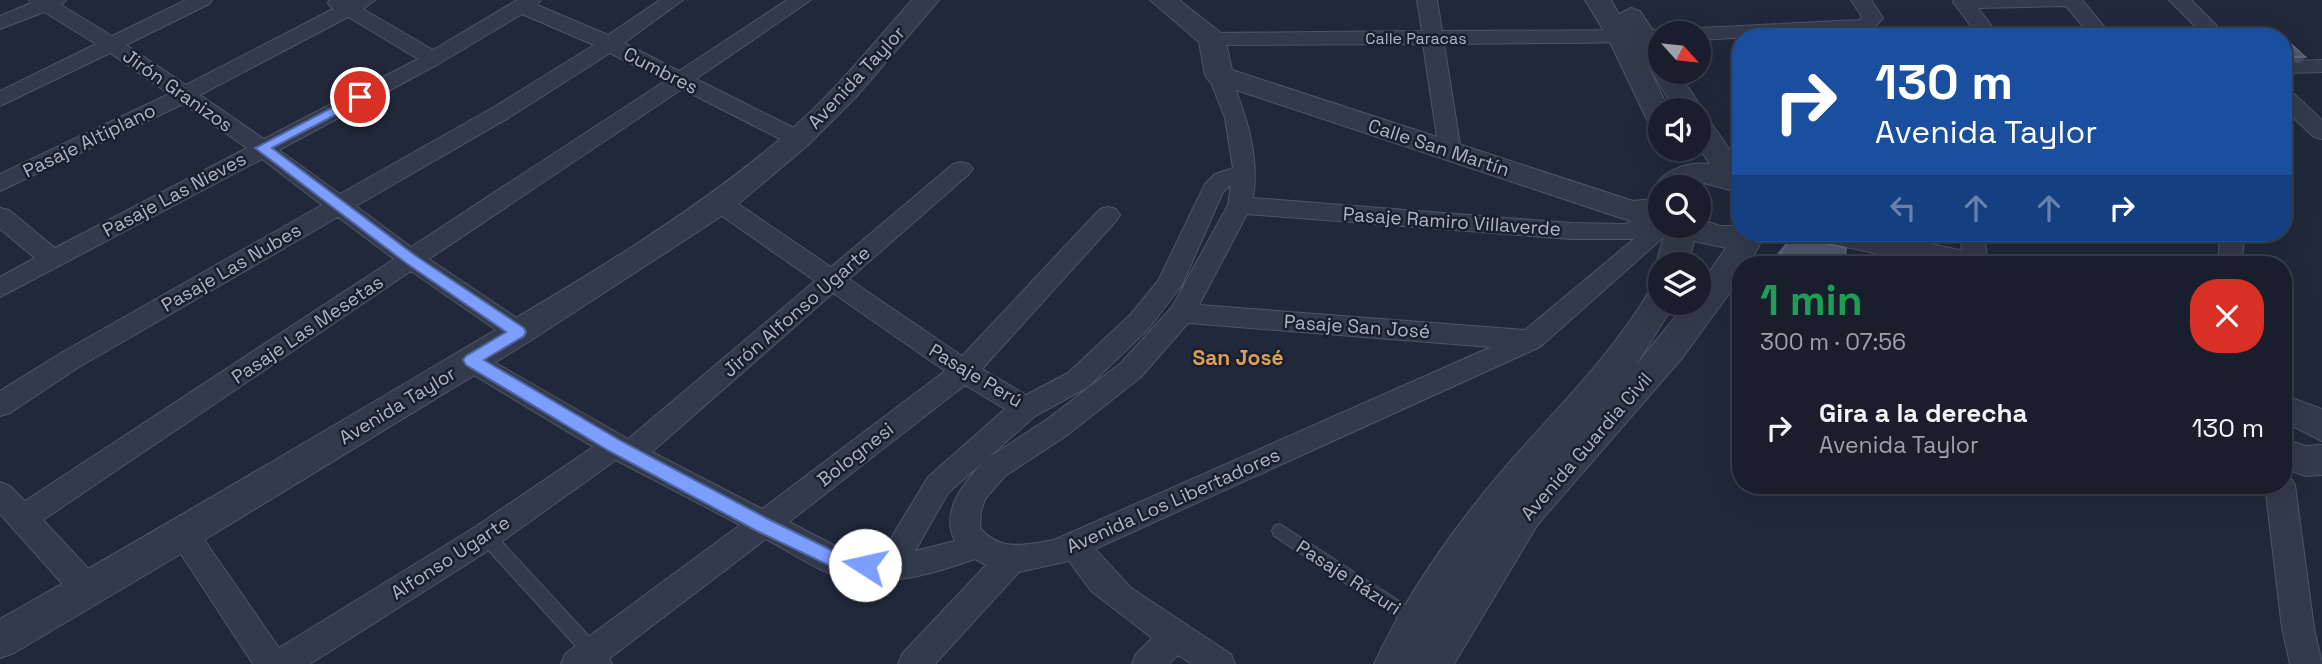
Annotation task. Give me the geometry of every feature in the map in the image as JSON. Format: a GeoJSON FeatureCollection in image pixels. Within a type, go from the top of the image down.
{"type":"FeatureCollection","features":[{"type":"Feature","properties":{"kind":"street"},"geometry":{"type":"LineString","coordinates":[[0,99],[202,0]]}},
{"type":"Feature","properties":{"kind":"street"},"geometry":{"type":"LineString","coordinates":[[502,111],[673,0]]}},
{"type":"Feature","properties":{"kind":"street","name":"Pasaje Las Mesetas"},"geometry":{"type":"LineString","coordinates":[[23,518],[801,0]]}},
{"type":"Feature","properties":{"kind":"street","name":"Avenida Taylor"},"geometry":{"type":"LineString","coordinates":[[0,640],[183,534],[518,332],[720,203],[798,139],[846,91],[926,0]]}},
{"type":"Feature","properties":{"kind":"street"},"geometry":{"type":"LineString","coordinates":[[914,664],[1010,560],[977,546],[965,531],[966,511],[973,493],[995,468],[1056,428],[1131,370],[1182,313],[1240,205],[1245,174],[1236,118],[1219,75],[1212,39],[1163,0]]}},
{"type":"Feature","properties":{"kind":"street"},"geometry":{"type":"LineString","coordinates":[[1427,0],[1435,38],[1450,151]]}},
{"type":"Feature","properties":{"kind":"street"},"geometry":{"type":"LineString","coordinates":[[1598,0],[1641,36]]}},
{"type":"Feature","properties":{"kind":"street"},"geometry":{"type":"LineString","coordinates":[[1620,0],[1641,36],[1655,98]]}},
{"type":"Feature","properties":{"kind":"street"},"geometry":{"type":"LineString","coordinates":[[1824,28],[1866,26],[1873,18],[1862,0]]}},
{"type":"Feature","properties":{"kind":"street"},"geometry":{"type":"LineString","coordinates":[[1983,28],[1963,2],[2070,0],[2095,28]]}},
{"type":"Feature","properties":{"kind":"street"},"geometry":{"type":"LineString","coordinates":[[2179,0],[2209,28]]}},
{"type":"Feature","properties":{"kind":"street"},"geometry":{"type":"LineString","coordinates":[[0,23],[47,2]]}},
{"type":"Feature","properties":{"kind":"street","name":"Jirón Granizos"},"geometry":{"type":"LineString","coordinates":[[47,2],[262,148],[411,259],[518,332]]}},
{"type":"Feature","properties":{"kind":"street"},"geometry":{"type":"LineString","coordinates":[[349,3],[433,59]]}},
{"type":"Feature","properties":{"kind":"street","name":"Pasaje Altiplano"},"geometry":{"type":"LineString","coordinates":[[0,183],[184,95],[349,3]]}},
{"type":"Feature","properties":{"kind":"street","name":"Cumbres"},"geometry":{"type":"LineString","coordinates":[[526,3],[798,139]]}},
{"type":"Feature","properties":{"kind":"street","name":"Pasaje Las Nieves"},"geometry":{"type":"LineString","coordinates":[[0,288],[51,258],[433,59],[526,3]]}},
{"type":"Feature","properties":{"kind":"street"},"geometry":{"type":"LineString","coordinates":[[1712,33],[1732,32]]}},
{"type":"Feature","properties":{"kind":"street","name":"Calle Paracas"},"geometry":{"type":"LineString","coordinates":[[1212,39],[1641,36]]}},
{"type":"Feature","properties":{"kind":"street"},"geometry":{"type":"LineString","coordinates":[[2292,67],[2322,66]]}},
{"type":"Feature","properties":{"kind":"street","name":"Calle San Martín"},"geometry":{"type":"LineString","coordinates":[[1219,75],[1632,211],[1648,209]]}},
{"type":"Feature","properties":{"kind":"street"},"geometry":{"type":"LineString","coordinates":[[2292,104],[2322,132]]}},
{"type":"Feature","properties":{"kind":"street","name":"Pasaje Las Nubes"},"geometry":{"type":"LineString","coordinates":[[0,405],[70,360],[502,111]]}},
{"type":"Feature","properties":{"kind":"street"},"geometry":{"type":"LineString","coordinates":[[1711,143],[1732,173]]}},
{"type":"Feature","properties":{"kind":"street","name":"Jirón Alfonso Ugarte"},"geometry":{"type":"LineString","coordinates":[[623,449],[831,281],[961,169]]}},
{"type":"Feature","properties":{"kind":"street"},"geometry":{"type":"LineString","coordinates":[[1698,175],[1704,173],[1732,180]]}},
{"type":"Feature","properties":{"kind":"street","name":"Pasaje Perú"},"geometry":{"type":"LineString","coordinates":[[720,203],[831,281],[1025,408],[1078,380],[1140,321],[1169,285],[1213,189],[1222,178],[1231,174],[1245,174]]}},
{"type":"Feature","properties":{"kind":"street","name":"Pasaje Ramiro Villaverde"},"geometry":{"type":"LineString","coordinates":[[1240,205],[1583,231],[1628,232],[1648,223]]}},
{"type":"Feature","properties":{"kind":"street","name":"Bolognesi"},"geometry":{"type":"LineString","coordinates":[[591,660],[964,370],[1108,215]]}},
{"type":"Feature","properties":{"kind":"street"},"geometry":{"type":"LineString","coordinates":[[0,216],[51,258]]}},
{"type":"Feature","properties":{"kind":"street"},"geometry":{"type":"LineString","coordinates":[[1711,235],[1732,236]]}},
{"type":"Feature","properties":{"kind":"street","name":"Avenida Los Libertadores"},"geometry":{"type":"LineString","coordinates":[[1010,560],[1058,552],[1531,340],[1650,238]]}},
{"type":"Feature","properties":{"kind":"street"},"geometry":{"type":"LineString","coordinates":[[1896,242],[1946,256]]}},
{"type":"Feature","properties":{"kind":"street","name":"Avenida Guardia Civil"},"geometry":{"type":"LineString","coordinates":[[1432,664],[1525,513],[1671,348],[1732,267]]}},
{"type":"Feature","properties":{"kind":"street","name":"Pasaje San José"},"geometry":{"type":"LineString","coordinates":[[1182,313],[1531,340]]}},
{"type":"Feature","properties":{"kind":"street","name":"Avenida Guardia Civil"},"geometry":{"type":"LineString","coordinates":[[1395,664],[1418,622],[1501,499],[1642,334],[1652,315]]}},
{"type":"Feature","properties":{"kind":"street"},"geometry":{"type":"LineString","coordinates":[[471,360],[623,449],[841,564],[890,567],[927,563],[977,546]]}},
{"type":"Feature","properties":{"kind":"street"},"geometry":{"type":"LineString","coordinates":[[890,567],[938,485],[1025,408]]}},
{"type":"Feature","properties":{"kind":"street"},"geometry":{"type":"LineString","coordinates":[[2292,411],[2322,427]]}},
{"type":"Feature","properties":{"kind":"street","name":"Alfonso Ugarte"},"geometry":{"type":"LineString","coordinates":[[282,664],[623,449]]}},
{"type":"Feature","properties":{"kind":"street"},"geometry":{"type":"LineString","coordinates":[[2292,456],[2305,461],[2322,460]]}},
{"type":"Feature","properties":{"kind":"street"},"geometry":{"type":"LineString","coordinates":[[0,494],[87,589]]}},
{"type":"Feature","properties":{"kind":"street"},"geometry":{"type":"LineString","coordinates":[[2282,494],[2310,633],[2306,664]]}},
{"type":"Feature","properties":{"kind":"street"},"geometry":{"type":"LineString","coordinates":[[183,534],[271,664]]}},
{"type":"Feature","properties":{"kind":"street"},"geometry":{"type":"LineString","coordinates":[[1075,544],[1086,566],[1113,593],[1219,664]]}},
{"type":"Feature","properties":{"kind":"street"},"geometry":{"type":"LineString","coordinates":[[1148,664],[1176,635]]}},
{"type":"Feature","properties":{"kind":"lane","name":"Pasaje Rázuri"},"geometry":{"type":"LineString","coordinates":[[1280,531],[1418,622]]}},
{"type":"Feature","properties":{"kind":"lane"},"geometry":{"type":"LineString","coordinates":[[486,536],[591,660]]}},
{"type":"Feature","properties":{"kind":"building"},"geometry":{"type":"Polygon","coordinates":[[[2292,45],[2305,57],[2292,57],[2292,45]]]}},
{"type":"Feature","properties":{"kind":"building"},"geometry":{"type":"Polygon","coordinates":[[[1788,242],[1820,242],[1846,248],[1845,256],[1790,256],[1779,253],[1788,242]]]}},
{"type":"Feature","properties":{"kind":"district","name":"San José"},"geometry":{"type":"Point","coordinates":[1238,358]}},
{"type":"Feature","properties":{"kind":"route"},"geometry":{"type":"LineString","coordinates":[[360,97],[262,148],[411,259],[518,332],[471,360],[615,446],[763,525],[841,564],[865,565]]}}]}
